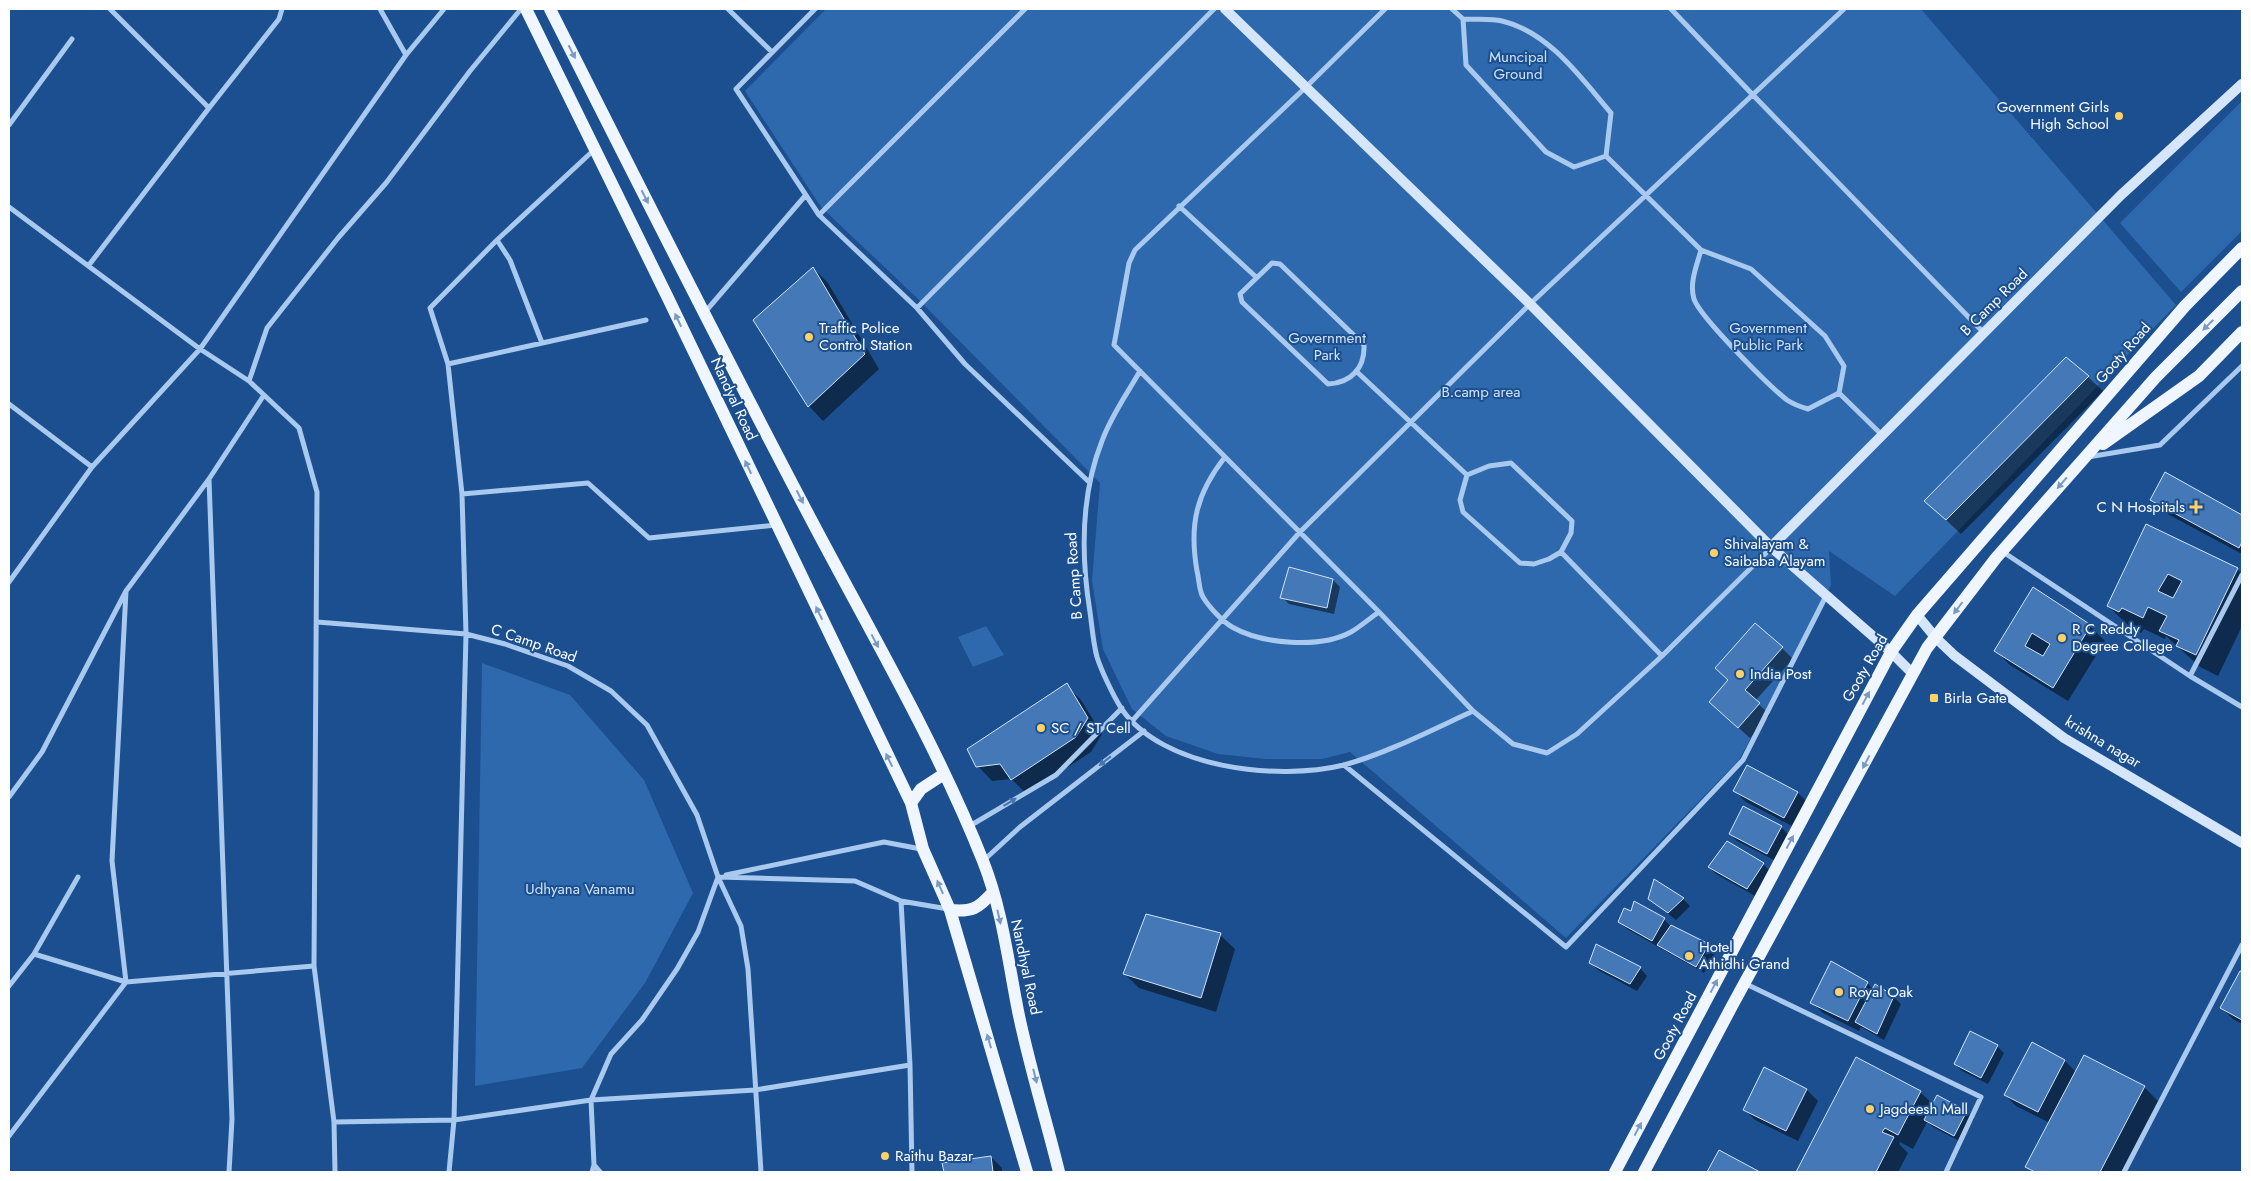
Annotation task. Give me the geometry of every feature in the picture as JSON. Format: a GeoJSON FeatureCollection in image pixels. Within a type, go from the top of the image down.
{"type":"FeatureCollection","features":[{"type":"Feature","properties":{"kind":"main road","name":"Nandyal Road"},"geometry":{"type":"LineString","coordinates":[[526,9],[911,803],[923,849],[950,910],[1027,1172]]}},
{"type":"Feature","properties":{"kind":"main road","name":"Nandyal Road"},"geometry":{"type":"LineString","coordinates":[[550,9],[704,312],[944,774]]}},
{"type":"Feature","properties":{"kind":"main road","name":"Gooty Road"},"geometry":{"type":"LineString","coordinates":[[1615,1172],[1891,652],[1917,615],[2185,306],[2242,248]]}},
{"type":"Feature","properties":{"kind":"main road"},"geometry":{"type":"LineString","coordinates":[[1645,1172],[1744,983],[1913,674],[1936,637],[2002,551],[2156,377],[2242,291]]}},
{"type":"Feature","properties":{"kind":"main road"},"geometry":{"type":"LineString","coordinates":[[2085,458],[2199,376],[2242,332]]}},
{"type":"Feature","properties":{"kind":"main road"},"geometry":{"type":"LineString","coordinates":[[911,803],[921,789],[944,774]]}},
{"type":"Feature","properties":{"kind":"main road","name":"Nandhyal Road"},"geometry":{"type":"LineString","coordinates":[[944,774],[983,862],[993,892],[1007,950],[1019,1014],[1060,1172]]}},
{"type":"Feature","properties":{"kind":"main road"},"geometry":{"type":"LineString","coordinates":[[950,910],[969,911],[984,902],[993,892]]}},
{"type":"Feature","properties":{"kind":"street"},"geometry":{"type":"LineString","coordinates":[[110,9],[209,108]]}},
{"type":"Feature","properties":{"kind":"street"},"geometry":{"type":"LineString","coordinates":[[89,265],[279,19],[282,9]]}},
{"type":"Feature","properties":{"kind":"street"},"geometry":{"type":"LineString","coordinates":[[380,9],[406,55]]}},
{"type":"Feature","properties":{"kind":"street"},"geometry":{"type":"LineString","coordinates":[[9,582],[92,467],[200,349],[406,55],[444,9]]}},
{"type":"Feature","properties":{"kind":"street"},"geometry":{"type":"LineString","coordinates":[[249,381],[267,328],[338,238],[386,183],[470,71],[521,9]]}},
{"type":"Feature","properties":{"kind":"street"},"geometry":{"type":"LineString","coordinates":[[728,9],[772,52]]}},
{"type":"Feature","properties":{"kind":"street"},"geometry":{"type":"LineString","coordinates":[[815,9],[736,89],[819,215],[918,308],[965,364],[1089,482]]}},
{"type":"Feature","properties":{"kind":"street"},"geometry":{"type":"LineString","coordinates":[[819,215],[1024,9]]}},
{"type":"Feature","properties":{"kind":"street"},"geometry":{"type":"LineString","coordinates":[[918,308],[1214,9]]}},
{"type":"Feature","properties":{"kind":"street"},"geometry":{"type":"LineString","coordinates":[[1225,9],[1530,304],[1772,547],[1891,652],[1913,674]]}},
{"type":"Feature","properties":{"kind":"street"},"geometry":{"type":"LineString","coordinates":[[1385,9],[1306,87],[1134,250],[1129,263],[1114,345],[1379,612],[1473,711],[1513,744],[1547,753],[1577,734],[1662,656],[1772,547]]}},
{"type":"Feature","properties":{"kind":"street"},"geometry":{"type":"LineString","coordinates":[[1452,9],[1463,19],[1501,20],[1536,34],[1576,73],[1611,113],[1606,156]]}},
{"type":"Feature","properties":{"kind":"street"},"geometry":{"type":"LineString","coordinates":[[1671,9],[1984,333]]}},
{"type":"Feature","properties":{"kind":"street"},"geometry":{"type":"LineString","coordinates":[[1133,720],[1300,532],[1530,304],[1844,9]]}},
{"type":"Feature","properties":{"kind":"street"},"geometry":{"type":"LineString","coordinates":[[1463,19],[1466,65],[1546,152],[1574,166],[1606,156]]}},
{"type":"Feature","properties":{"kind":"street"},"geometry":{"type":"LineString","coordinates":[[9,124],[72,39]]}},
{"type":"Feature","properties":{"kind":"street","name":"B Camp Road"},"geometry":{"type":"LineString","coordinates":[[1772,547],[2121,195],[2242,84]]}},
{"type":"Feature","properties":{"kind":"street"},"geometry":{"type":"LineString","coordinates":[[449,1172],[454,1120],[466,634],[462,494],[448,364],[430,308],[497,240],[595,148]]}},
{"type":"Feature","properties":{"kind":"street"},"geometry":{"type":"LineString","coordinates":[[1606,156],[1700,250],[1751,269],[1825,336],[1844,366],[1839,394]]}},
{"type":"Feature","properties":{"kind":"street"},"geometry":{"type":"LineString","coordinates":[[704,312],[805,196]]}},
{"type":"Feature","properties":{"kind":"street"},"geometry":{"type":"LineString","coordinates":[[1179,206],[1256,277]]}},
{"type":"Feature","properties":{"kind":"street"},"geometry":{"type":"LineString","coordinates":[[9,207],[200,349],[249,381],[299,428],[317,492],[314,966],[334,1122],[335,1172]]}},
{"type":"Feature","properties":{"kind":"street"},"geometry":{"type":"LineString","coordinates":[[497,240],[510,260],[542,343]]}},
{"type":"Feature","properties":{"kind":"street"},"geometry":{"type":"LineString","coordinates":[[1700,250],[1692,282],[1694,298],[1710,323],[1788,401],[1808,409],[1839,394]]}},
{"type":"Feature","properties":{"kind":"street"},"geometry":{"type":"LineString","coordinates":[[1272,263],[1280,264],[1364,345],[1365,360],[1356,371],[1341,384],[1328,384],[1242,302],[1240,294],[1272,263]]}},
{"type":"Feature","properties":{"kind":"street"},"geometry":{"type":"LineString","coordinates":[[448,364],[646,320]]}},
{"type":"Feature","properties":{"kind":"street"},"geometry":{"type":"LineString","coordinates":[[2085,458],[2160,445],[2242,366]]}},
{"type":"Feature","properties":{"kind":"street","name":"B Camp Road"},"geometry":{"type":"LineString","coordinates":[[1140,371],[1102,440],[1089,482],[1084,542],[1087,594],[1097,657],[1122,708],[1133,720],[1144,731],[1172,748],[1212,764],[1255,771],[1303,771],[1344,765],[1399,744],[1473,711]]}},
{"type":"Feature","properties":{"kind":"street"},"geometry":{"type":"LineString","coordinates":[[1356,371],[1466,475]]}},
{"type":"Feature","properties":{"kind":"street"},"geometry":{"type":"LineString","coordinates":[[1839,394],[1882,435]]}},
{"type":"Feature","properties":{"kind":"street"},"geometry":{"type":"LineString","coordinates":[[9,798],[42,752],[126,591],[209,479],[264,395]]}},
{"type":"Feature","properties":{"kind":"street"},"geometry":{"type":"LineString","coordinates":[[9,404],[92,467]]}},
{"type":"Feature","properties":{"kind":"street"},"geometry":{"type":"LineString","coordinates":[[1225,457],[1211,475],[1194,516],[1195,560],[1202,596],[1223,618],[1232,627],[1274,641],[1314,643],[1350,632],[1379,612]]}},
{"type":"Feature","properties":{"kind":"street"},"geometry":{"type":"LineString","coordinates":[[1511,463],[1572,521],[1571,533],[1561,552],[1549,560],[1534,564],[1520,563],[1464,512],[1460,500],[1466,475],[1489,466],[1511,463]]}},
{"type":"Feature","properties":{"kind":"street"},"geometry":{"type":"LineString","coordinates":[[209,479],[225,974],[232,1119],[229,1172]]}},
{"type":"Feature","properties":{"kind":"street"},"geometry":{"type":"LineString","coordinates":[[462,494],[588,483],[649,538],[776,525]]}},
{"type":"Feature","properties":{"kind":"street"},"geometry":{"type":"LineString","coordinates":[[2002,551],[2190,676],[2242,707]]}},
{"type":"Feature","properties":{"kind":"street"},"geometry":{"type":"LineString","coordinates":[[1561,552],[1662,656]]}},
{"type":"Feature","properties":{"kind":"street"},"geometry":{"type":"LineString","coordinates":[[2190,676],[2242,575]]}},
{"type":"Feature","properties":{"kind":"street"},"geometry":{"type":"LineString","coordinates":[[9,1136],[126,982],[112,861],[126,591]]}},
{"type":"Feature","properties":{"kind":"street"},"geometry":{"type":"LineString","coordinates":[[1344,765],[1566,947],[1743,760],[1826,596]]}},
{"type":"Feature","properties":{"kind":"street","name":"krishna nagar"},"geometry":{"type":"LineString","coordinates":[[1917,615],[1955,656],[2064,738],[2242,843]]}},
{"type":"Feature","properties":{"kind":"street","name":"C Camp Road"},"geometry":{"type":"LineString","coordinates":[[317,622],[466,634],[505,644],[568,666],[611,690],[647,725],[697,816],[718,877],[741,926],[748,969],[762,1172]]}},
{"type":"Feature","properties":{"kind":"street"},"geometry":{"type":"LineString","coordinates":[[968,827],[1056,775],[1122,708]]}},
{"type":"Feature","properties":{"kind":"street"},"geometry":{"type":"LineString","coordinates":[[983,862],[1020,827],[1144,731]]}},
{"type":"Feature","properties":{"kind":"street"},"geometry":{"type":"LineString","coordinates":[[718,877],[884,842],[923,849]]}},
{"type":"Feature","properties":{"kind":"street"},"geometry":{"type":"LineString","coordinates":[[9,986],[34,954],[78,877]]}},
{"type":"Feature","properties":{"kind":"street"},"geometry":{"type":"LineString","coordinates":[[718,877],[855,881],[901,901],[950,910]]}},
{"type":"Feature","properties":{"kind":"street"},"geometry":{"type":"LineString","coordinates":[[592,1172],[594,1165],[590,1100],[611,1054],[642,1020],[677,969],[698,932],[718,877]]}},
{"type":"Feature","properties":{"kind":"street"},"geometry":{"type":"LineString","coordinates":[[901,901],[910,1065],[912,1172]]}},
{"type":"Feature","properties":{"kind":"street"},"geometry":{"type":"LineString","coordinates":[[2124,1172],[2242,945]]}},
{"type":"Feature","properties":{"kind":"street"},"geometry":{"type":"LineString","coordinates":[[34,954],[126,982],[314,966]]}},
{"type":"Feature","properties":{"kind":"street"},"geometry":{"type":"LineString","coordinates":[[1744,983],[1981,1097],[1946,1172]]}},
{"type":"Feature","properties":{"kind":"street"},"geometry":{"type":"LineString","coordinates":[[334,1122],[454,1120],[590,1100],[755,1090],[910,1065]]}},
{"type":"Feature","properties":{"kind":"street"},"geometry":{"type":"LineString","coordinates":[[594,1165],[600,1172]]}},
{"type":"Feature","properties":{"kind":"green space","name":"B.camp area"},"geometry":{"type":"Polygon","coordinates":[[[826,9],[1921,9],[2176,305],[1895,596],[1829,551],[1831,585],[1739,760],[1566,938],[1350,752],[1322,759],[1266,759],[1218,754],[1166,736],[1132,709],[1103,649],[1092,581],[1100,483],[915,296],[821,207],[745,91],[826,9]]]}},
{"type":"Feature","properties":{"kind":"green space"},"geometry":{"type":"Polygon","coordinates":[[[2242,101],[2242,231],[2181,292],[2120,223],[2242,101]]]}},
{"type":"Feature","properties":{"kind":"green space"},"geometry":{"type":"Polygon","coordinates":[[[986,626],[1004,655],[973,667],[958,637],[986,626]]]}},
{"type":"Feature","properties":{"kind":"green space","name":"Udhyana Vanamu"},"geometry":{"type":"Polygon","coordinates":[[[482,663],[570,695],[644,780],[693,893],[645,983],[582,1068],[475,1086],[482,663]]]}},
{"type":"Feature","properties":{"kind":"building","name":"Traffic Police Control Station"},"geometry":{"type":"Polygon","coordinates":[[[813,267],[865,354],[808,407],[753,320],[813,267]]]}},
{"type":"Feature","properties":{"kind":"building"},"geometry":{"type":"Polygon","coordinates":[[[2066,357],[2089,376],[1946,520],[1924,501],[2066,357]]]}},
{"type":"Feature","properties":{"kind":"building","name":"C N Hospitals"},"geometry":{"type":"Polygon","coordinates":[[[2165,472],[2242,515],[2242,542],[2239,548],[2150,500],[2165,472]]]}},
{"type":"Feature","properties":{"kind":"building"},"geometry":{"type":"Polygon","coordinates":[[[2146,524],[2238,568],[2196,655],[2176,646],[2179,640],[2159,631],[2167,616],[2148,607],[2143,618],[2122,608],[2119,612],[2107,606],[2146,524]],[[2168,574],[2158,591],[2173,598],[2182,581],[2168,574]]]}},
{"type":"Feature","properties":{"kind":"building"},"geometry":{"type":"Polygon","coordinates":[[[1289,567],[1333,579],[1327,608],[1280,598],[1289,567]]]}},
{"type":"Feature","properties":{"kind":"building","name":"R C Reddy Degree College"},"geometry":{"type":"Polygon","coordinates":[[[2033,587],[2091,625],[2053,688],[1994,651],[2033,587]],[[2032,633],[2025,646],[2043,656],[2050,644],[2032,633]]]}},
{"type":"Feature","properties":{"kind":"building","name":"India Post"},"geometry":{"type":"Polygon","coordinates":[[[1755,623],[1783,647],[1745,690],[1760,703],[1738,728],[1709,702],[1728,680],[1715,668],[1755,623]]]}},
{"type":"Feature","properties":{"kind":"building","name":"SC / ST Cell"},"geometry":{"type":"Polygon","coordinates":[[[1067,683],[1088,718],[1076,737],[1011,780],[1000,764],[976,767],[967,749],[1067,683]]]}},
{"type":"Feature","properties":{"kind":"building"},"geometry":{"type":"Polygon","coordinates":[[[1747,765],[1798,792],[1784,818],[1733,791],[1747,765]]]}},
{"type":"Feature","properties":{"kind":"building"},"geometry":{"type":"Polygon","coordinates":[[[1743,806],[1782,826],[1767,854],[1729,834],[1743,806]]]}},
{"type":"Feature","properties":{"kind":"building"},"geometry":{"type":"Polygon","coordinates":[[[1727,841],[1764,863],[1747,889],[1708,867],[1727,841]]]}},
{"type":"Feature","properties":{"kind":"building"},"geometry":{"type":"Polygon","coordinates":[[[1654,879],[1684,898],[1668,913],[1648,899],[1654,879]]]}},
{"type":"Feature","properties":{"kind":"building"},"geometry":{"type":"Polygon","coordinates":[[[1634,901],[1665,918],[1652,941],[1618,922],[1624,908],[1631,911],[1634,901]]]}},
{"type":"Feature","properties":{"kind":"building"},"geometry":{"type":"Polygon","coordinates":[[[1146,914],[1221,933],[1201,998],[1123,974],[1146,914]]]}},
{"type":"Feature","properties":{"kind":"building","name":"Hotel Athidhi Grand"},"geometry":{"type":"Polygon","coordinates":[[[1671,925],[1709,944],[1696,967],[1657,945],[1671,925]]]}},
{"type":"Feature","properties":{"kind":"building"},"geometry":{"type":"Polygon","coordinates":[[[1596,944],[1641,967],[1630,984],[1589,963],[1596,944]]]}},
{"type":"Feature","properties":{"kind":"building","name":"Royal Oak"},"geometry":{"type":"Polygon","coordinates":[[[1831,961],[1868,982],[1848,1021],[1810,1003],[1831,961]]]}},
{"type":"Feature","properties":{"kind":"building"},"geometry":{"type":"Polygon","coordinates":[[[2240,971],[2242,971],[2242,1020],[2220,1008],[2240,971]]]}},
{"type":"Feature","properties":{"kind":"building"},"geometry":{"type":"Polygon","coordinates":[[[1875,984],[1894,996],[1877,1034],[1855,1022],[1875,984]]]}},
{"type":"Feature","properties":{"kind":"building"},"geometry":{"type":"Polygon","coordinates":[[[1970,1031],[1998,1045],[1981,1078],[1954,1064],[1970,1031]]]}},
{"type":"Feature","properties":{"kind":"building"},"geometry":{"type":"Polygon","coordinates":[[[2032,1042],[2065,1060],[2038,1112],[2004,1095],[2032,1042]]]}},
{"type":"Feature","properties":{"kind":"building"},"geometry":{"type":"Polygon","coordinates":[[[2084,1055],[2145,1086],[2100,1172],[2035,1172],[2025,1167],[2084,1055]]]}},
{"type":"Feature","properties":{"kind":"building","name":"Jagdeesh Mall"},"geometry":{"type":"Polygon","coordinates":[[[1856,1057],[1921,1091],[1898,1135],[1885,1128],[1882,1132],[1894,1137],[1876,1172],[1796,1172],[1856,1057]]]}},
{"type":"Feature","properties":{"kind":"building"},"geometry":{"type":"Polygon","coordinates":[[[1764,1067],[1807,1089],[1786,1131],[1743,1110],[1764,1067]]]}},
{"type":"Feature","properties":{"kind":"building"},"geometry":{"type":"Polygon","coordinates":[[[1937,1095],[1967,1111],[1954,1136],[1924,1120],[1937,1095]]]}},
{"type":"Feature","properties":{"kind":"building"},"geometry":{"type":"Polygon","coordinates":[[[1719,1150],[1760,1172],[1707,1172],[1719,1150]]]}},
{"type":"Feature","properties":{"kind":"building"},"geometry":{"type":"Polygon","coordinates":[[[991,1156],[993,1172],[944,1172],[942,1163],[991,1156]]]}},
{"type":"Feature","properties":{"kind":"place","name":"Government Girls High School"},"geometry":{"type":"Point","coordinates":[2119,116]}},
{"type":"Feature","properties":{"kind":"place","name":"Traffic Police Control Station"},"geometry":{"type":"Point","coordinates":[809,337]}},
{"type":"Feature","properties":{"kind":"place","name":"C N Hospitals"},"geometry":{"type":"Point","coordinates":[2196,507]}},
{"type":"Feature","properties":{"kind":"place","name":"Shivalayam & Saibaba Alayam"},"geometry":{"type":"Point","coordinates":[1714,553]}},
{"type":"Feature","properties":{"kind":"place","name":"R C Reddy Degree College"},"geometry":{"type":"Point","coordinates":[2062,638]}},
{"type":"Feature","properties":{"kind":"place","name":"India Post"},"geometry":{"type":"Point","coordinates":[1740,674]}},
{"type":"Feature","properties":{"kind":"place","name":"Birla Gate"},"geometry":{"type":"Point","coordinates":[1934,698]}},
{"type":"Feature","properties":{"kind":"place","name":"SC / ST Cell"},"geometry":{"type":"Point","coordinates":[1041,728]}},
{"type":"Feature","properties":{"kind":"place","name":"Hotel Athidhi Grand"},"geometry":{"type":"Point","coordinates":[1689,956]}},
{"type":"Feature","properties":{"kind":"place","name":"Royal Oak"},"geometry":{"type":"Point","coordinates":[1839,992]}},
{"type":"Feature","properties":{"kind":"place","name":"Jagdeesh Mall"},"geometry":{"type":"Point","coordinates":[1870,1109]}},
{"type":"Feature","properties":{"kind":"place","name":"Raithu Bazar"},"geometry":{"type":"Point","coordinates":[885,1156]}},
{"type":"Feature","properties":{"kind":"park label","name":"Muncipal Ground"},"geometry":{"type":"Point","coordinates":[1518,66]}},
{"type":"Feature","properties":{"kind":"park label","name":"Government Public Park"},"geometry":{"type":"Point","coordinates":[1768,336]}},
{"type":"Feature","properties":{"kind":"park label","name":"Government Park"},"geometry":{"type":"Point","coordinates":[1327,346]}}]}
